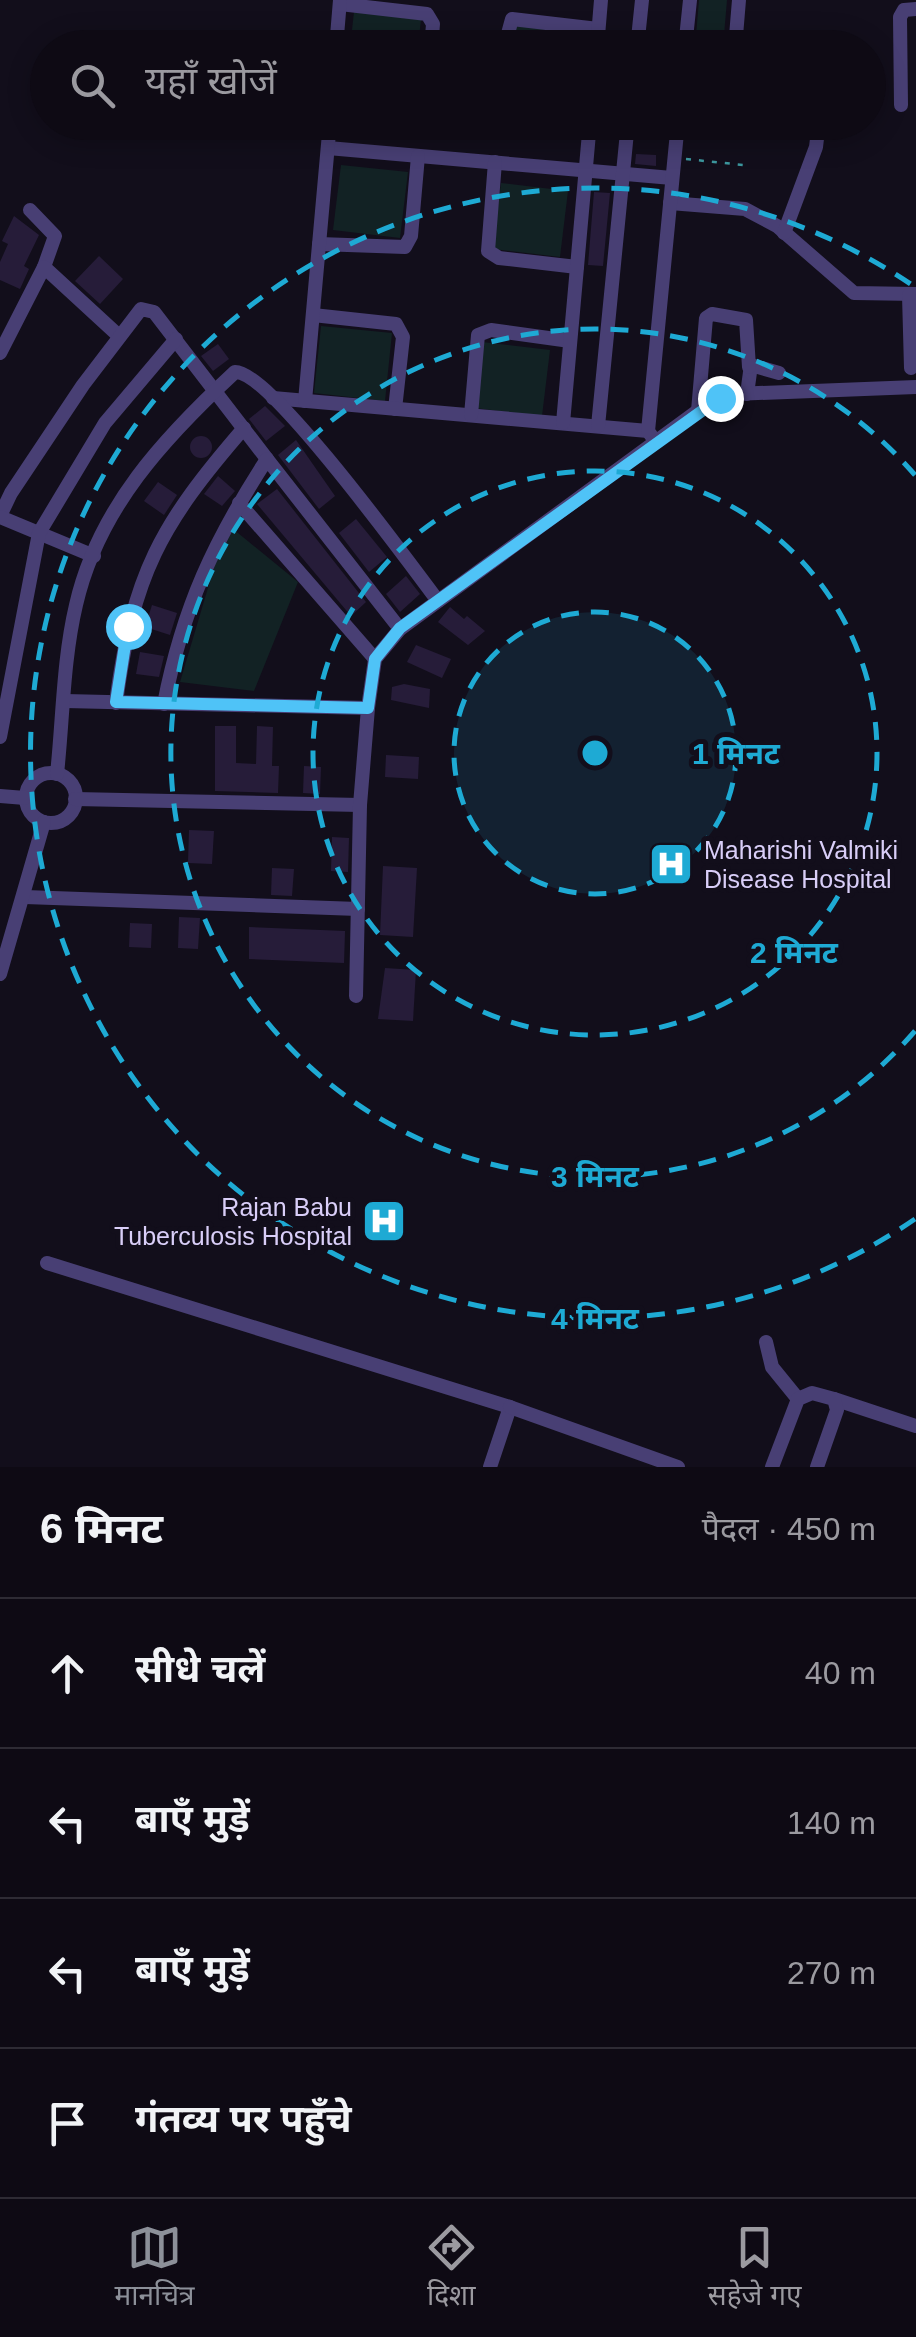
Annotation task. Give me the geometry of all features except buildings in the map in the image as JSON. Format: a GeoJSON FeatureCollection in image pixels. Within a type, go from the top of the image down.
{"type":"FeatureCollection","features":[{"type":"Feature","properties":{"kind":"street"},"geometry":{"type":"LineString","coordinates":[[509,30],[512,19],[598,29],[601,0]]}},
{"type":"Feature","properties":{"kind":"street"},"geometry":{"type":"LineString","coordinates":[[639,30],[642,0]]}},
{"type":"Feature","properties":{"kind":"street"},"geometry":{"type":"LineString","coordinates":[[687,30],[690,0]]}},
{"type":"Feature","properties":{"kind":"street"},"geometry":{"type":"LineString","coordinates":[[737,30],[740,0]]}},
{"type":"Feature","properties":{"kind":"street"},"geometry":{"type":"LineString","coordinates":[[338,30],[340,2],[428,14],[432,30]]}},
{"type":"Feature","properties":{"kind":"street"},"geometry":{"type":"LineString","coordinates":[[901,105],[900,17],[904,10],[916,9]]}},
{"type":"Feature","properties":{"kind":"street"},"geometry":{"type":"LineString","coordinates":[[305,401],[329,140]]}},
{"type":"Feature","properties":{"kind":"street"},"geometry":{"type":"LineString","coordinates":[[563,423],[588,140]]}},
{"type":"Feature","properties":{"kind":"street"},"geometry":{"type":"LineString","coordinates":[[598,426],[626,140]]}},
{"type":"Feature","properties":{"kind":"street"},"geometry":{"type":"LineString","coordinates":[[652,436],[676,140]]}},
{"type":"Feature","properties":{"kind":"street"},"geometry":{"type":"LineString","coordinates":[[784,233],[817,140]]}},
{"type":"Feature","properties":{"kind":"street"},"geometry":{"type":"LineString","coordinates":[[328,148],[672,178]]}},
{"type":"Feature","properties":{"kind":"street"},"geometry":{"type":"LineString","coordinates":[[319,244],[405,247],[411,236],[418,156]]}},
{"type":"Feature","properties":{"kind":"street"},"geometry":{"type":"LineString","coordinates":[[495,162],[488,251],[499,258],[577,267]]}},
{"type":"Feature","properties":{"kind":"street"},"geometry":{"type":"LineString","coordinates":[[670,203],[745,210],[784,233],[854,293],[912,294],[911,368]]}},
{"type":"Feature","properties":{"kind":"street"},"geometry":{"type":"LineString","coordinates":[[0,353],[44,267],[55,236],[30,210]]}},
{"type":"Feature","properties":{"kind":"street"},"geometry":{"type":"LineString","coordinates":[[44,267],[118,336]]}},
{"type":"Feature","properties":{"kind":"street"},"geometry":{"type":"LineString","coordinates":[[94,556],[0,516],[11,493],[118,336],[134,314],[148,308],[400,628]]}},
{"type":"Feature","properties":{"kind":"street"},"geometry":{"type":"LineString","coordinates":[[698,412],[706,318],[712,314],[746,320],[747,394]]}},
{"type":"Feature","properties":{"kind":"street"},"geometry":{"type":"LineString","coordinates":[[313,316],[396,324],[402,336],[395,408]]}},
{"type":"Feature","properties":{"kind":"street"},"geometry":{"type":"LineString","coordinates":[[470,415],[478,335],[491,330],[570,341]]}},
{"type":"Feature","properties":{"kind":"street"},"geometry":{"type":"LineString","coordinates":[[0,738],[40,533],[105,422],[176,339]]}},
{"type":"Feature","properties":{"kind":"street"},"geometry":{"type":"LineString","coordinates":[[749,367],[754,364],[779,373]]}},
{"type":"Feature","properties":{"kind":"street"},"geometry":{"type":"LineString","coordinates":[[57,774],[76,602],[94,556],[135,476],[215,389],[242,372],[306,432],[438,600]]}},
{"type":"Feature","properties":{"kind":"street"},"geometry":{"type":"LineString","coordinates":[[356,996],[360,805],[368,708],[375,659],[400,628],[652,436],[720,398],[916,387]]}},
{"type":"Feature","properties":{"kind":"street"},"geometry":{"type":"LineString","coordinates":[[273,398],[598,426],[652,436]]}},
{"type":"Feature","properties":{"kind":"street"},"geometry":{"type":"LineString","coordinates":[[116,702],[128,626],[160,538],[189,492],[244,428]]}},
{"type":"Feature","properties":{"kind":"street"},"geometry":{"type":"LineString","coordinates":[[164,704],[188,604],[211,550],[267,460]]}},
{"type":"Feature","properties":{"kind":"street"},"geometry":{"type":"LineString","coordinates":[[239,503],[375,659]]}},
{"type":"Feature","properties":{"kind":"street"},"geometry":{"type":"LineString","coordinates":[[65,701],[368,708]]}},
{"type":"Feature","properties":{"kind":"street"},"geometry":{"type":"LineString","coordinates":[[57,774],[67,779],[76,799],[66,818],[44,822],[34,817],[26,798],[36,778],[57,774]]}},
{"type":"Feature","properties":{"kind":"street"},"geometry":{"type":"LineString","coordinates":[[0,796],[26,798]]}},
{"type":"Feature","properties":{"kind":"street"},"geometry":{"type":"LineString","coordinates":[[76,799],[360,805]]}},
{"type":"Feature","properties":{"kind":"street"},"geometry":{"type":"LineString","coordinates":[[0,974],[6,932],[25,897],[44,822]]}},
{"type":"Feature","properties":{"kind":"street"},"geometry":{"type":"LineString","coordinates":[[25,897],[358,910]]}},
{"type":"Feature","properties":{"kind":"street"},"geometry":{"type":"LineString","coordinates":[[47,1264],[510,1407],[678,1467]]}},
{"type":"Feature","properties":{"kind":"street"},"geometry":{"type":"LineString","coordinates":[[766,1342],[772,1367],[798,1399]]}},
{"type":"Feature","properties":{"kind":"street"},"geometry":{"type":"LineString","coordinates":[[772,1467],[798,1399],[812,1393],[916,1426]]}},
{"type":"Feature","properties":{"kind":"street"},"geometry":{"type":"LineString","coordinates":[[816,1467],[837,1410],[834,1399]]}},
{"type":"Feature","properties":{"kind":"street"},"geometry":{"type":"LineString","coordinates":[[490,1467],[510,1407]]}},
{"type":"Feature","properties":{"kind":"path"},"geometry":{"type":"LineString","coordinates":[[674,158],[743,165]]}},
{"type":"Feature","properties":{"kind":"shaded area"},"geometry":{"type":"Polygon","coordinates":[[[699,0],[727,0],[724,30],[696,30],[699,0]]]}},
{"type":"Feature","properties":{"kind":"shaded area"},"geometry":{"type":"Polygon","coordinates":[[[354,12],[421,19],[420,30],[352,30],[354,12]]]}},
{"type":"Feature","properties":{"kind":"shaded area"},"geometry":{"type":"Polygon","coordinates":[[[516,25],[558,30],[516,30],[516,25]]]}},
{"type":"Feature","properties":{"kind":"shaded area"},"geometry":{"type":"Polygon","coordinates":[[[341,165],[408,172],[400,238],[333,230],[341,165]]]}},
{"type":"Feature","properties":{"kind":"shaded area"},"geometry":{"type":"Polygon","coordinates":[[[501,183],[568,191],[560,257],[493,249],[501,183]]]}},
{"type":"Feature","properties":{"kind":"shaded area"},"geometry":{"type":"Polygon","coordinates":[[[321,326],[392,333],[385,401],[314,393],[321,326]]]}},
{"type":"Feature","properties":{"kind":"shaded area"},"geometry":{"type":"Polygon","coordinates":[[[482,342],[550,350],[542,416],[475,408],[482,342]]]}},
{"type":"Feature","properties":{"kind":"shaded area"},"geometry":{"type":"Polygon","coordinates":[[[227,524],[298,582],[254,691],[180,682],[227,524]]]}},
{"type":"Feature","properties":{"kind":"place","name":"Maharishi Valmiki Disease Hospital"},"geometry":{"type":"Point","coordinates":[671,864]}},
{"type":"Feature","properties":{"kind":"place","name":"Rajan Babu Tuberculosis Hospital"},"geometry":{"type":"Point","coordinates":[384,1221]}},
{"type":"Feature","properties":{"kind":"route"},"geometry":{"type":"LineString","coordinates":[[128,626],[116,702],[368,708],[375,659],[400,628],[720,398]]}}]}
